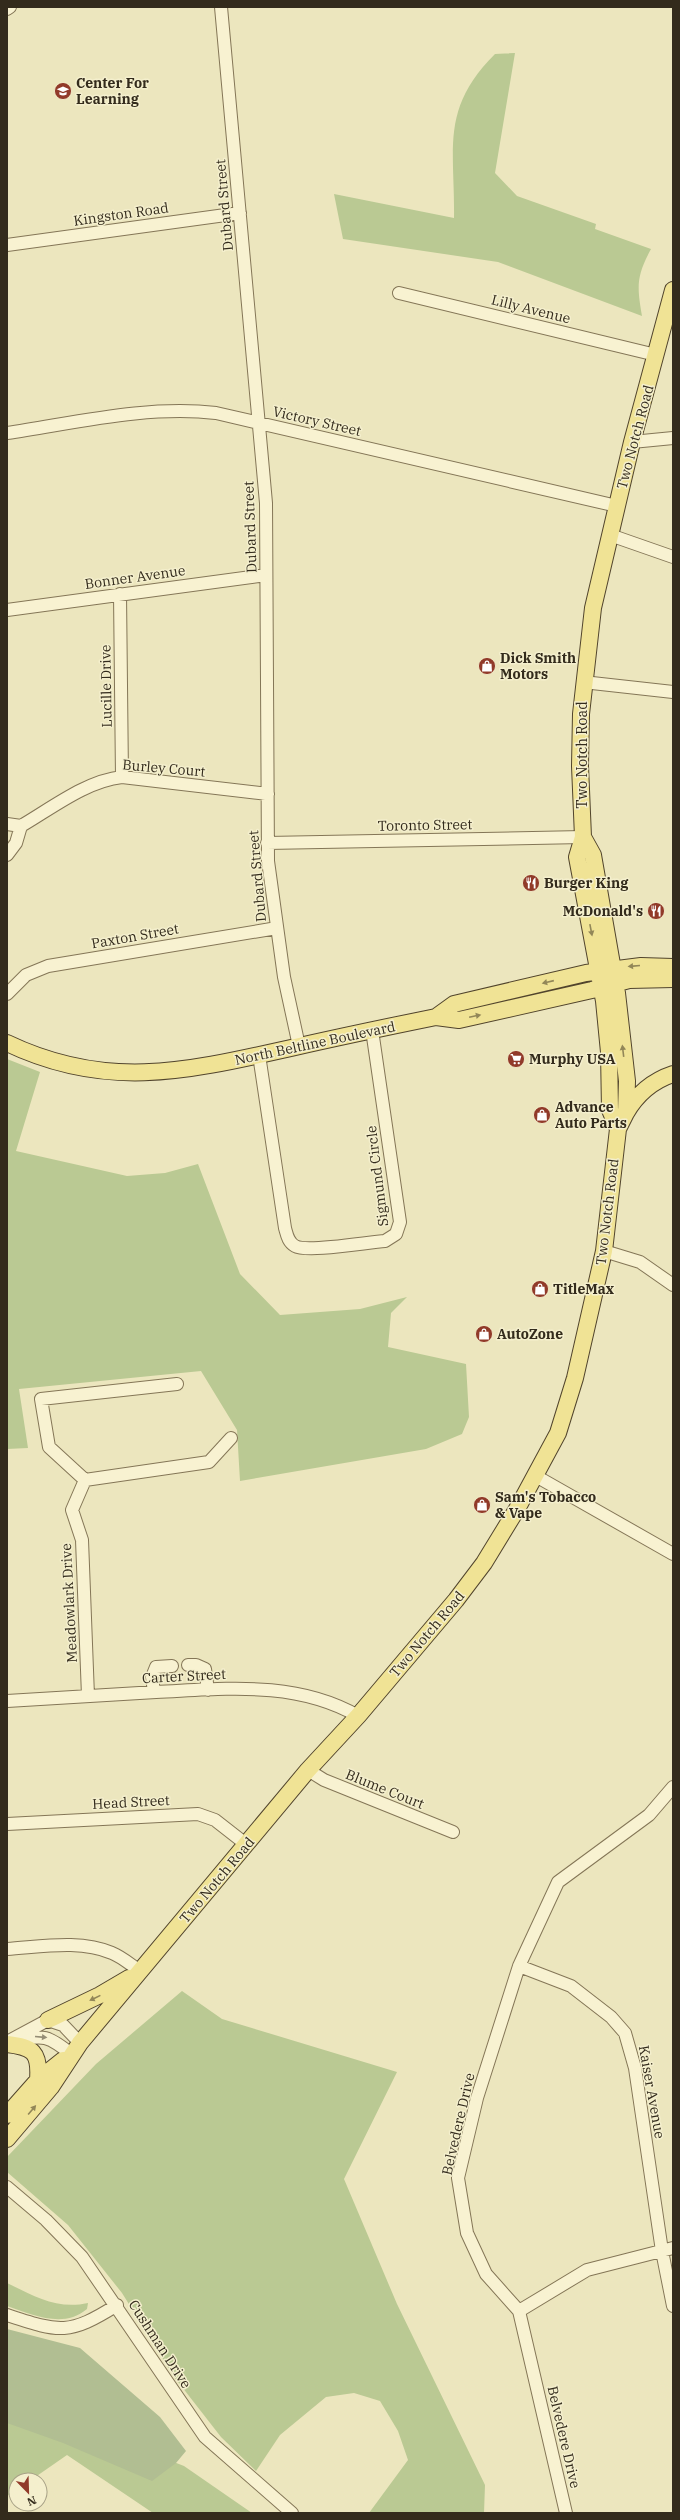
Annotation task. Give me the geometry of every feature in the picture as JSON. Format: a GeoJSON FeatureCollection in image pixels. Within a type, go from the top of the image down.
{"type":"FeatureCollection","features":[{"type":"Feature","properties":{"kind":"main road","name":"Two Notch Road"},"geometry":{"type":"LineString","coordinates":[[7,2139],[51,2087],[75,2049],[247,1845],[308,1770],[358,1716],[480,1568],[517,1509],[558,1433],[575,1378],[604,1251],[618,1129],[626,1113],[627,1081],[607,978],[578,856],[583,837],[580,766],[583,682],[593,608],[632,442],[673,290]]}},
{"type":"Feature","properties":{"kind":"main road"},"geometry":{"type":"LineString","coordinates":[[436,1017],[454,1004],[607,978],[652,965],[673,967]]}},
{"type":"Feature","properties":{"kind":"main road","name":"Two Notch Road"},"geometry":{"type":"LineString","coordinates":[[607,978],[610,1110],[618,1129]]}},
{"type":"Feature","properties":{"kind":"main road"},"geometry":{"type":"LineString","coordinates":[[607,978],[673,979]]}},
{"type":"Feature","properties":{"kind":"main road","name":"North Beltline Boulevard"},"geometry":{"type":"LineString","coordinates":[[7,1042],[71,1066],[131,1074],[186,1070],[436,1017],[460,1020],[607,978]]}},
{"type":"Feature","properties":{"kind":"main road"},"geometry":{"type":"LineString","coordinates":[[627,1081],[668,1075]]}},
{"type":"Feature","properties":{"kind":"main road"},"geometry":{"type":"LineString","coordinates":[[626,1113],[641,1093],[668,1075]]}},
{"type":"Feature","properties":{"kind":"main road"},"geometry":{"type":"LineString","coordinates":[[48,2020],[100,1996],[140,1971]]}},
{"type":"Feature","properties":{"kind":"main road"},"geometry":{"type":"LineString","coordinates":[[7,2043],[26,2047],[33,2052],[39,2064],[38,2080]]}},
{"type":"Feature","properties":{"kind":"main road","name":"Two Notch Road"},"geometry":{"type":"LineString","coordinates":[[7,2115],[38,2080],[75,2049]]}},
{"type":"Feature","properties":{"kind":"street","name":"Dubard Street"},"geometry":{"type":"LineString","coordinates":[[221,7],[266,509],[267,843],[277,928],[299,1046]]}},
{"type":"Feature","properties":{"kind":"street","name":"Kingston Road"},"geometry":{"type":"LineString","coordinates":[[7,245],[240,213]]}},
{"type":"Feature","properties":{"kind":"street","name":"Lilly Avenue"},"geometry":{"type":"LineString","coordinates":[[399,292],[656,355]]}},
{"type":"Feature","properties":{"kind":"street","name":"Victory Street"},"geometry":{"type":"LineString","coordinates":[[7,433],[177,411],[216,414],[617,506]]}},
{"type":"Feature","properties":{"kind":"street"},"geometry":{"type":"LineString","coordinates":[[632,442],[673,438]]}},
{"type":"Feature","properties":{"kind":"street"},"geometry":{"type":"LineString","coordinates":[[610,535],[673,557]]}},
{"type":"Feature","properties":{"kind":"street","name":"Bonner Avenue"},"geometry":{"type":"LineString","coordinates":[[7,610],[266,576]]}},
{"type":"Feature","properties":{"kind":"street","name":"Lucille Drive"},"geometry":{"type":"LineString","coordinates":[[120,594],[122,777]]}},
{"type":"Feature","properties":{"kind":"street"},"geometry":{"type":"LineString","coordinates":[[583,682],[673,692]]}},
{"type":"Feature","properties":{"kind":"street","name":"Burley Court"},"geometry":{"type":"LineString","coordinates":[[21,826],[86,788],[104,780],[122,777],[268,794]]}},
{"type":"Feature","properties":{"kind":"street"},"geometry":{"type":"LineString","coordinates":[[7,824],[21,826],[16,844],[7,855]]}},
{"type":"Feature","properties":{"kind":"street","name":"Toronto Street"},"geometry":{"type":"LineString","coordinates":[[267,843],[583,837]]}},
{"type":"Feature","properties":{"kind":"street","name":"Paxton Street"},"geometry":{"type":"LineString","coordinates":[[7,994],[26,975],[48,966],[277,928]]}},
{"type":"Feature","properties":{"kind":"street","name":"Sigmund Circle"},"geometry":{"type":"LineString","coordinates":[[259,1055],[285,1228],[290,1242],[301,1249],[308,1249],[385,1241],[396,1234],[399,1230],[400,1222],[372,1030]]}},
{"type":"Feature","properties":{"kind":"street"},"geometry":{"type":"LineString","coordinates":[[604,1251],[640,1262],[673,1284]]}},
{"type":"Feature","properties":{"kind":"street"},"geometry":{"type":"LineString","coordinates":[[178,1384],[41,1399],[49,1447],[85,1480],[209,1462],[230,1438]]}},
{"type":"Feature","properties":{"kind":"street"},"geometry":{"type":"LineString","coordinates":[[534,1475],[673,1554]]}},
{"type":"Feature","properties":{"kind":"street","name":"Meadowlark Drive"},"geometry":{"type":"LineString","coordinates":[[85,1480],[72,1510],[82,1540],[88,1696]]}},
{"type":"Feature","properties":{"kind":"street"},"geometry":{"type":"LineString","coordinates":[[188,1665],[196,1665],[206,1669],[208,1690]]}},
{"type":"Feature","properties":{"kind":"street"},"geometry":{"type":"LineString","coordinates":[[154,1692],[152,1677],[156,1667],[172,1666]]}},
{"type":"Feature","properties":{"kind":"street","name":"Carter Street"},"geometry":{"type":"LineString","coordinates":[[7,1702],[154,1692],[267,1688],[294,1692],[343,1707],[358,1716]]}},
{"type":"Feature","properties":{"kind":"street","name":"Blume Court"},"geometry":{"type":"LineString","coordinates":[[308,1770],[324,1780],[453,1832]]}},
{"type":"Feature","properties":{"kind":"street","name":"Belvedere Drive"},"geometry":{"type":"LineString","coordinates":[[566,2513],[519,2311],[486,2274],[467,2233],[458,2178],[477,2098],[520,1966],[558,1882],[649,1815],[673,1787]]}},
{"type":"Feature","properties":{"kind":"street","name":"Head Street"},"geometry":{"type":"LineString","coordinates":[[7,1824],[198,1814],[215,1820],[247,1845]]}},
{"type":"Feature","properties":{"kind":"street"},"geometry":{"type":"LineString","coordinates":[[7,1949],[62,1946],[92,1948],[117,1955],[140,1971]]}},
{"type":"Feature","properties":{"kind":"street","name":"Kaiser Avenue"},"geometry":{"type":"LineString","coordinates":[[520,1966],[571,1986],[611,2017],[625,2033],[635,2068],[667,2250],[673,2306]]}},
{"type":"Feature","properties":{"kind":"street"},"geometry":{"type":"LineString","coordinates":[[7,2043],[48,2020],[63,2025],[75,2049]]}},
{"type":"Feature","properties":{"kind":"street"},"geometry":{"type":"LineString","coordinates":[[7,2043],[42,2036],[75,2049]]}},
{"type":"Feature","properties":{"kind":"street","name":"Cushman Drive"},"geometry":{"type":"LineString","coordinates":[[7,2187],[46,2220],[82,2257],[117,2305],[205,2437],[292,2513]]}},
{"type":"Feature","properties":{"kind":"street"},"geometry":{"type":"LineString","coordinates":[[519,2311],[587,2270],[667,2250]]}},
{"type":"Feature","properties":{"kind":"street"},"geometry":{"type":"LineString","coordinates":[[7,2314],[57,2330],[81,2324],[117,2305]]}},
{"type":"Feature","properties":{"kind":"green space"},"geometry":{"type":"Polygon","coordinates":[[[515,53],[495,173],[517,196],[596,224],[595,229],[651,249],[640,275],[639,282],[639,297],[642,316],[498,262],[343,239],[334,194],[454,218],[453,150],[454,130],[458,112],[466,93],[477,74],[495,54],[515,53]]]}},
{"type":"Feature","properties":{"kind":"green space"},"geometry":{"type":"Polygon","coordinates":[[[7,1059],[40,1072],[16,1151],[127,1176],[165,1173],[198,1164],[240,1274],[280,1315],[360,1309],[407,1297],[391,1313],[388,1347],[466,1364],[469,1417],[462,1434],[426,1449],[240,1481],[237,1430],[201,1371],[19,1389],[28,1448],[7,1449],[7,1059]]]}},
{"type":"Feature","properties":{"kind":"green space"},"geometry":{"type":"Polygon","coordinates":[[[182,1991],[222,2019],[397,2072],[344,2179],[397,2304],[485,2485],[484,2513],[369,2513],[408,2460],[398,2431],[380,2401],[354,2393],[326,2397],[280,2435],[256,2471],[221,2437],[175,2378],[122,2293],[68,2225],[7,2172],[7,2157],[96,2064],[182,1991]]]}},
{"type":"Feature","properties":{"kind":"green space"},"geometry":{"type":"Polygon","coordinates":[[[7,2283],[36,2297],[56,2303],[77,2305],[88,2303],[87,2309],[78,2315],[58,2319],[28,2313],[7,2306],[7,2283]]]}},
{"type":"Feature","properties":{"kind":"green space"},"geometry":{"type":"Polygon","coordinates":[[[7,2329],[80,2348],[160,2417],[186,2451],[176,2463],[152,2481],[63,2443],[7,2423],[7,2329]]]}},
{"type":"Feature","properties":{"kind":"green space"},"geometry":{"type":"Polygon","coordinates":[[[7,2421],[143,2450],[184,2466],[252,2513],[153,2513],[67,2455],[43,2472],[8,2472],[7,2496],[7,2421]]]}},
{"type":"Feature","properties":{"kind":"place","name":"Center For Learning"},"geometry":{"type":"Point","coordinates":[63,91]}},
{"type":"Feature","properties":{"kind":"place","name":"Dick Smith Motors"},"geometry":{"type":"Point","coordinates":[487,666]}},
{"type":"Feature","properties":{"kind":"place","name":"Burger King"},"geometry":{"type":"Point","coordinates":[531,883]}},
{"type":"Feature","properties":{"kind":"place","name":"McDonald's"},"geometry":{"type":"Point","coordinates":[656,911]}},
{"type":"Feature","properties":{"kind":"place","name":"Murphy USA"},"geometry":{"type":"Point","coordinates":[516,1059]}},
{"type":"Feature","properties":{"kind":"place","name":"Advance Auto Parts"},"geometry":{"type":"Point","coordinates":[542,1115]}},
{"type":"Feature","properties":{"kind":"place","name":"TitleMax"},"geometry":{"type":"Point","coordinates":[540,1289]}},
{"type":"Feature","properties":{"kind":"place","name":"AutoZone"},"geometry":{"type":"Point","coordinates":[484,1334]}},
{"type":"Feature","properties":{"kind":"place","name":"Sam's Tobacco & Vape"},"geometry":{"type":"Point","coordinates":[482,1505]}}]}
